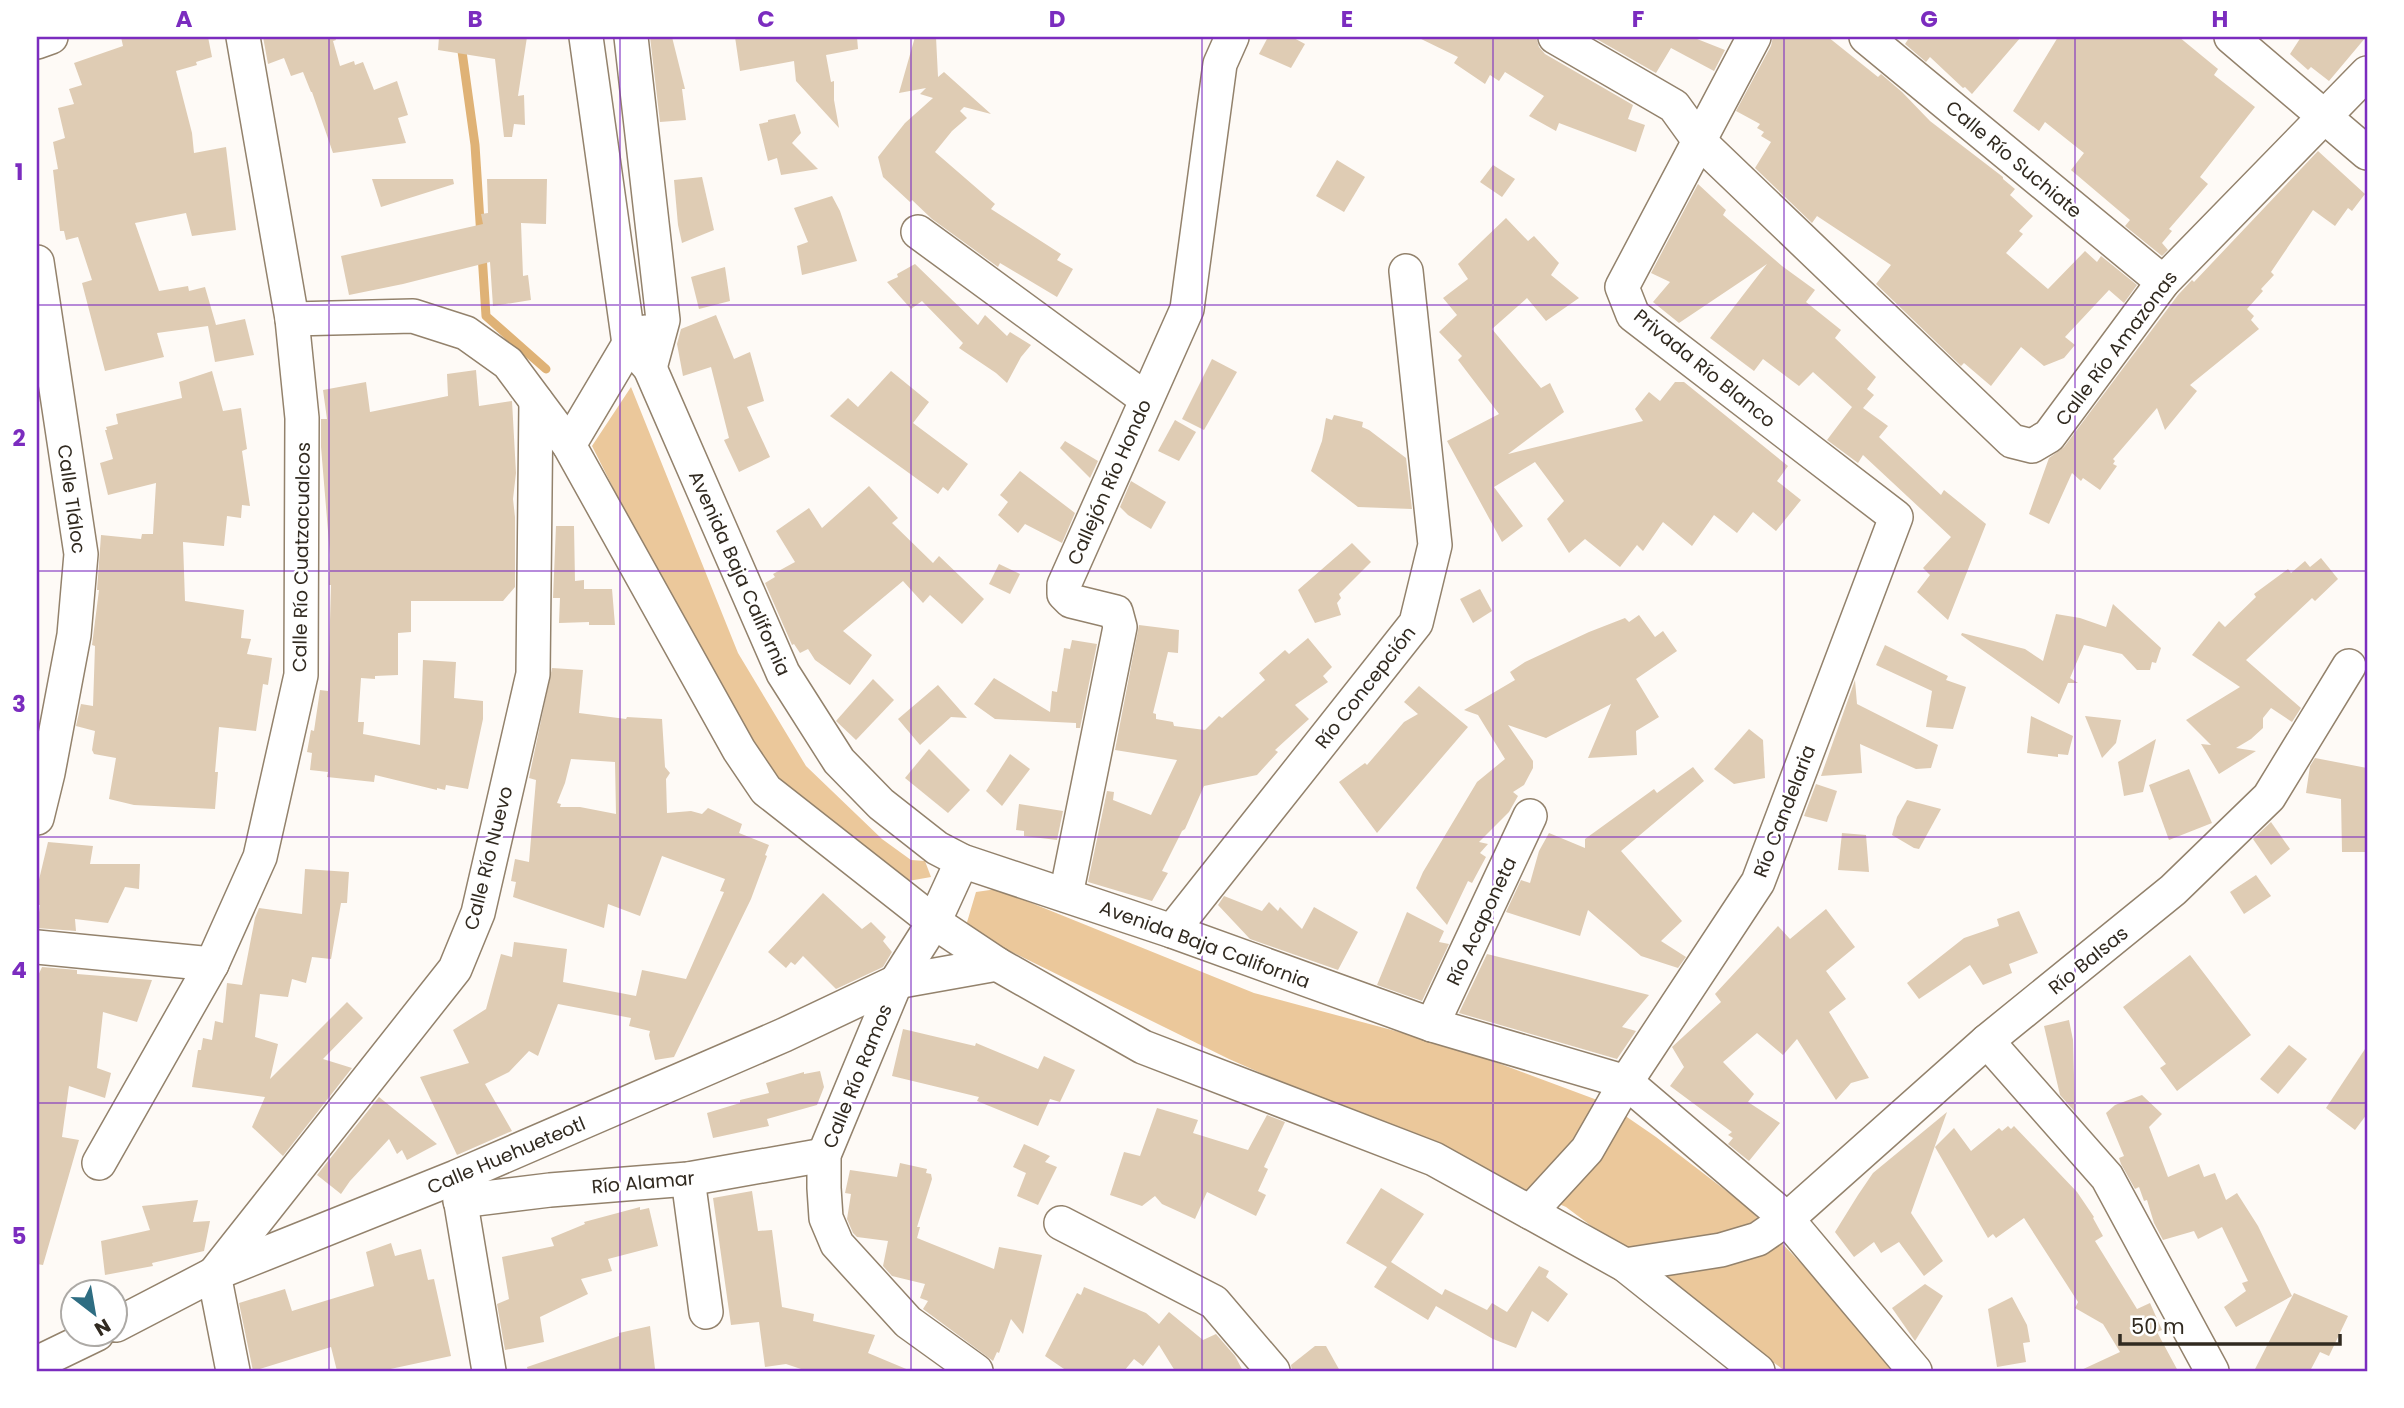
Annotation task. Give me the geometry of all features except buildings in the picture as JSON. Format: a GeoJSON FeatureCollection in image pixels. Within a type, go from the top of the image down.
{"type":"FeatureCollection","features":[{"type":"Feature","properties":{"kind":"street"},"geometry":{"type":"LineString","coordinates":[[37,42],[51,37]]}},
{"type":"Feature","properties":{"kind":"street","name":"Calle Río Cuatzacualcos"},"geometry":{"type":"LineString","coordinates":[[99,1163],[212,964],[260,856],[301,675],[302,418],[292,319],[243,37]]}},
{"type":"Feature","properties":{"kind":"street"},"geometry":{"type":"LineString","coordinates":[[586,37],[629,344]]}},
{"type":"Feature","properties":{"kind":"street"},"geometry":{"type":"LineString","coordinates":[[631,37],[663,320],[650,368]]}},
{"type":"Feature","properties":{"kind":"street","name":"Callejón Río Hondo"},"geometry":{"type":"LineString","coordinates":[[1066,895],[1120,627],[1116,612],[1071,601],[1064,594],[1064,585],[1187,309],[1220,64],[1232,37]]}},
{"type":"Feature","properties":{"kind":"street"},"geometry":{"type":"LineString","coordinates":[[1555,37],[1674,106],[1700,142]]}},
{"type":"Feature","properties":{"kind":"street","name":"Privada Río Blanco"},"geometry":{"type":"LineString","coordinates":[[1754,37],[1622,287],[1633,315],[1896,517]]}},
{"type":"Feature","properties":{"kind":"street","name":"Calle Río Suchiate"},"geometry":{"type":"LineString","coordinates":[[1866,37],[2163,282]]}},
{"type":"Feature","properties":{"kind":"street"},"geometry":{"type":"LineString","coordinates":[[2231,37],[2367,153]]}},
{"type":"Feature","properties":{"kind":"street","name":"Calle Río Amazonas"},"geometry":{"type":"LineString","coordinates":[[1700,142],[2012,441],[2032,446],[2049,436],[2163,282],[2324,114],[2367,73]]}},
{"type":"Feature","properties":{"kind":"street"},"geometry":{"type":"LineString","coordinates":[[918,232],[1146,399]]}},
{"type":"Feature","properties":{"kind":"street","name":"Calle Tláloc"},"geometry":{"type":"LineString","coordinates":[[37,262],[81,554],[74,635],[49,701],[48,773],[37,818]]}},
{"type":"Feature","properties":{"kind":"street","name":"Río Concepción"},"geometry":{"type":"LineString","coordinates":[[1172,931],[1416,623],[1434,545],[1406,271]]}},
{"type":"Feature","properties":{"kind":"street"},"geometry":{"type":"LineString","coordinates":[[292,319],[413,316],[466,333],[508,363],[569,445],[739,750],[766,790],[934,922],[997,964],[1143,1047],[1433,1159],[1625,1265],[1758,1371]]}},
{"type":"Feature","properties":{"kind":"street"},"geometry":{"type":"LineString","coordinates":[[569,445],[629,344],[663,320]]}},
{"type":"Feature","properties":{"kind":"street","name":"Avenida Baja California"},"geometry":{"type":"LineString","coordinates":[[629,344],[650,368],[783,673],[839,761],[881,804],[937,849],[962,861],[1172,931],[1432,1025],[1626,1082],[1787,1219],[1915,1371]]}},
{"type":"Feature","properties":{"kind":"street","name":"Calle Río Nuevo"},"geometry":{"type":"LineString","coordinates":[[214,1273],[455,969],[478,913],[533,674],[536,401]]}},
{"type":"Feature","properties":{"kind":"street","name":"Río Candelaria"},"geometry":{"type":"LineString","coordinates":[[1530,1212],[1587,1150],[1626,1082],[1758,882],[1896,517]]}},
{"type":"Feature","properties":{"kind":"street","name":"Río Balsas"},"geometry":{"type":"LineString","coordinates":[[1625,1265],[1721,1250],[1758,1239],[1787,1219],[1987,1041],[2173,890],[2269,797],[2348,666]]}},
{"type":"Feature","properties":{"kind":"street","name":"Río Acaponeta"},"geometry":{"type":"LineString","coordinates":[[1432,1025],[1530,816]]}},
{"type":"Feature","properties":{"kind":"street","name":"Calle Río Ramos"},"geometry":{"type":"LineString","coordinates":[[962,861],[934,922],[896,982],[824,1155],[827,1217],[837,1244],[908,1322],[976,1371]]}},
{"type":"Feature","properties":{"kind":"street"},"geometry":{"type":"LineString","coordinates":[[37,947],[212,964]]}},
{"type":"Feature","properties":{"kind":"street","name":"Calle Huehueteotl"},"geometry":{"type":"LineString","coordinates":[[130,1318],[214,1273],[458,1189],[896,982],[997,964]]}},
{"type":"Feature","properties":{"kind":"street"},"geometry":{"type":"LineString","coordinates":[[1987,1041],[2107,1177],[2212,1371]]}},
{"type":"Feature","properties":{"kind":"street","name":"Río Alamar"},"geometry":{"type":"LineString","coordinates":[[458,1189],[550,1190],[688,1179],[824,1155]]}},
{"type":"Feature","properties":{"kind":"street"},"geometry":{"type":"LineString","coordinates":[[688,1179],[706,1312]]}},
{"type":"Feature","properties":{"kind":"street"},"geometry":{"type":"LineString","coordinates":[[458,1189],[489,1371]]}},
{"type":"Feature","properties":{"kind":"street"},"geometry":{"type":"LineString","coordinates":[[1060,1223],[1214,1302],[1273,1371]]}},
{"type":"Feature","properties":{"kind":"street"},"geometry":{"type":"LineString","coordinates":[[214,1273],[233,1371]]}},
{"type":"Feature","properties":{"kind":"street"},"geometry":{"type":"LineString","coordinates":[[37,1363],[69,1348]]}},
{"type":"Feature","properties":{"kind":"shaded area"},"geometry":{"type":"Polygon","coordinates":[[[631,387],[738,653],[806,766],[882,839],[911,860],[925,861],[931,877],[897,883],[765,778],[712,684],[592,446],[631,387]]]}},
{"type":"Feature","properties":{"kind":"shaded area"},"geometry":{"type":"Polygon","coordinates":[[[997,889],[1254,993],[1455,1047],[1608,1104],[1746,1206],[1874,1339],[1901,1371],[1785,1371],[1566,1207],[1229,1059],[965,929],[976,892],[997,889]]]}},
{"type":"Feature","properties":{"kind":"waterway"},"geometry":{"type":"LineString","coordinates":[[460,37],[475,145],[481,237]]}},
{"type":"Feature","properties":{"kind":"waterway"},"geometry":{"type":"LineString","coordinates":[[482,254],[486,316],[546,369]]}}]}
